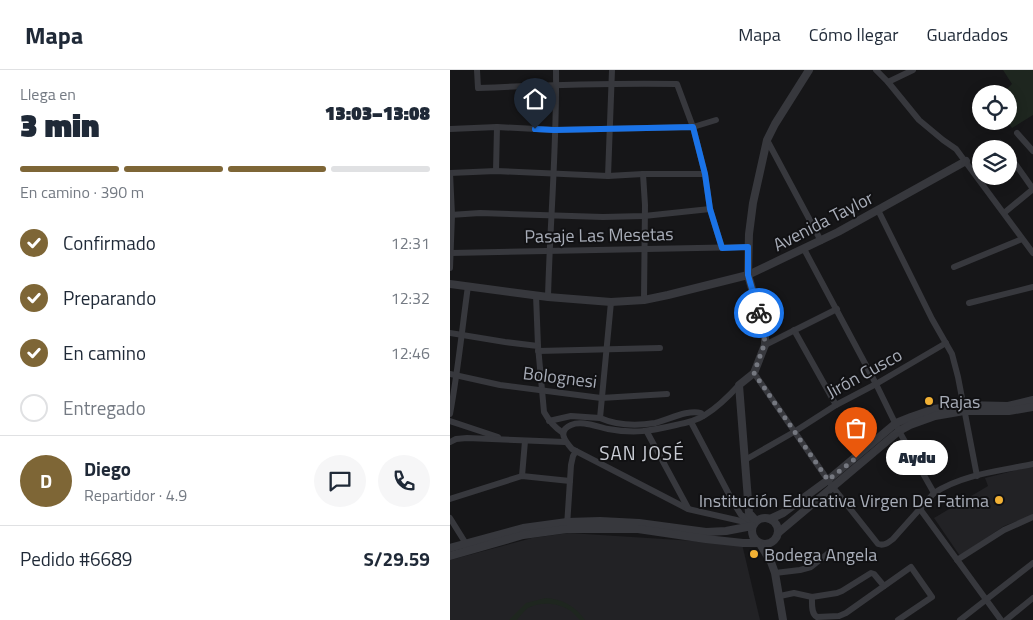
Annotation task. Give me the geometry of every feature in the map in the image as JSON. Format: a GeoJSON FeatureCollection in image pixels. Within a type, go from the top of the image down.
{"type":"FeatureCollection","features":[{"type":"Feature","properties":{"kind":"street"},"geometry":{"type":"LineString","coordinates":[[477,70],[478,88],[556,84],[677,84],[693,127],[705,174],[710,209],[722,248]]}},
{"type":"Feature","properties":{"kind":"street"},"geometry":{"type":"LineString","coordinates":[[548,297],[554,174],[556,70]]}},
{"type":"Feature","properties":{"kind":"street"},"geometry":{"type":"LineString","coordinates":[[608,176],[612,70]]}},
{"type":"Feature","properties":{"kind":"street"},"geometry":{"type":"LineString","coordinates":[[565,442],[563,433],[565,429],[569,425],[574,424],[582,423],[624,432],[648,432],[691,422],[724,401],[754,373],[764,345],[765,333],[748,275],[748,247],[753,203],[767,140],[809,70]]}},
{"type":"Feature","properties":{"kind":"street"},"geometry":{"type":"LineString","coordinates":[[876,70],[919,120],[956,149],[1033,253]]}},
{"type":"Feature","properties":{"kind":"street"},"geometry":{"type":"LineString","coordinates":[[888,82],[913,70]]}},
{"type":"Feature","properties":{"kind":"street"},"geometry":{"type":"LineString","coordinates":[[450,129],[497,127],[554,130],[693,127],[716,120]]}},
{"type":"Feature","properties":{"kind":"street"},"geometry":{"type":"LineString","coordinates":[[496,171],[497,127]]}},
{"type":"Feature","properties":{"kind":"street"},"geometry":{"type":"LineString","coordinates":[[1017,133],[1033,150]]}},
{"type":"Feature","properties":{"kind":"street"},"geometry":{"type":"LineString","coordinates":[[767,140],[821,240]]}},
{"type":"Feature","properties":{"kind":"street","name":"Avenida Taylor"},"geometry":{"type":"LineString","coordinates":[[450,284],[548,297],[611,302],[644,300],[668,295],[748,275],[821,240],[966,161]]}},
{"type":"Feature","properties":{"kind":"street"},"geometry":{"type":"LineString","coordinates":[[1004,213],[1033,189],[1017,166]]}},
{"type":"Feature","properties":{"kind":"street"},"geometry":{"type":"LineString","coordinates":[[450,268],[450,173],[496,171],[608,176],[705,174]]}},
{"type":"Feature","properties":{"kind":"street"},"geometry":{"type":"LineString","coordinates":[[643,174],[644,300]]}},
{"type":"Feature","properties":{"kind":"street"},"geometry":{"type":"LineString","coordinates":[[451,215],[480,213],[603,217],[644,216],[710,209]]}},
{"type":"Feature","properties":{"kind":"street"},"geometry":{"type":"LineString","coordinates":[[878,210],[932,319],[952,354],[977,476]]}},
{"type":"Feature","properties":{"kind":"street"},"geometry":{"type":"LineString","coordinates":[[954,267],[1022,239]]}},
{"type":"Feature","properties":{"kind":"street","name":"Pasaje Las Mesetas"},"geometry":{"type":"LineString","coordinates":[[451,253],[748,247]]}},
{"type":"Feature","properties":{"kind":"street"},"geometry":{"type":"LineString","coordinates":[[804,248],[934,493]]}},
{"type":"Feature","properties":{"kind":"street"},"geometry":{"type":"LineString","coordinates":[[450,414],[453,375],[468,286]]}},
{"type":"Feature","properties":{"kind":"street"},"geometry":{"type":"LineString","coordinates":[[969,303],[1033,287]]}},
{"type":"Feature","properties":{"kind":"street"},"geometry":{"type":"LineString","coordinates":[[536,295],[538,348],[544,412],[554,427],[563,433]]}},
{"type":"Feature","properties":{"kind":"street"},"geometry":{"type":"LineString","coordinates":[[600,418],[611,302]]}},
{"type":"Feature","properties":{"kind":"street"},"geometry":{"type":"LineString","coordinates":[[764,345],[837,309]]}},
{"type":"Feature","properties":{"kind":"street"},"geometry":{"type":"LineString","coordinates":[[794,330],[836,405]]}},
{"type":"Feature","properties":{"kind":"street"},"geometry":{"type":"LineString","coordinates":[[450,332],[538,348],[660,348]]}},
{"type":"Feature","properties":{"kind":"street","name":"Jirón Cusco"},"geometry":{"type":"LineString","coordinates":[[745,460],[836,405],[946,343]]}},
{"type":"Feature","properties":{"kind":"street"},"geometry":{"type":"LineString","coordinates":[[754,373],[830,483],[878,544],[884,545],[893,539],[934,493],[949,484],[1033,464]]}},
{"type":"Feature","properties":{"kind":"street","name":"Bolognesi"},"geometry":{"type":"LineString","coordinates":[[453,375],[500,385],[601,398],[667,394]]}},
{"type":"Feature","properties":{"kind":"street"},"geometry":{"type":"LineString","coordinates":[[739,385],[749,513],[755,523],[752,534],[771,562],[775,573],[783,620]]}},
{"type":"Feature","properties":{"kind":"street"},"geometry":{"type":"LineString","coordinates":[[771,562],[774,541],[778,533],[800,514],[830,483],[898,427],[934,410],[1008,406],[1033,400]]}},
{"type":"Feature","properties":{"kind":"street"},"geometry":{"type":"LineString","coordinates":[[964,408],[1009,411],[1033,406]]}},
{"type":"Feature","properties":{"kind":"street"},"geometry":{"type":"LineString","coordinates":[[549,421],[571,416],[600,418],[614,423],[639,424],[654,423],[693,412],[701,413],[703,416]]}},
{"type":"Feature","properties":{"kind":"street"},"geometry":{"type":"LineString","coordinates":[[450,421],[504,439]]}},
{"type":"Feature","properties":{"kind":"street"},"geometry":{"type":"LineString","coordinates":[[691,422],[736,509],[741,515],[755,523]]}},
{"type":"Feature","properties":{"kind":"street"},"geometry":{"type":"LineString","coordinates":[[648,432],[688,509]]}},
{"type":"Feature","properties":{"kind":"street"},"geometry":{"type":"LineString","coordinates":[[450,442],[456,439],[467,438],[565,442],[576,451],[688,509],[755,523]]}},
{"type":"Feature","properties":{"kind":"street"},"geometry":{"type":"LineString","coordinates":[[522,476],[525,441]]}},
{"type":"Feature","properties":{"kind":"street"},"geometry":{"type":"LineString","coordinates":[[567,526],[570,465],[576,451]]}},
{"type":"Feature","properties":{"kind":"street"},"geometry":{"type":"LineString","coordinates":[[450,499],[522,476],[570,481]]}},
{"type":"Feature","properties":{"kind":"street"},"geometry":{"type":"LineString","coordinates":[[770,519],[783,513],[830,483]]}},
{"type":"Feature","properties":{"kind":"street"},"geometry":{"type":"LineString","coordinates":[[793,506],[800,514]]}},
{"type":"Feature","properties":{"kind":"street"},"geometry":{"type":"LineString","coordinates":[[920,509],[1001,620]]}},
{"type":"Feature","properties":{"kind":"street"},"geometry":{"type":"LineString","coordinates":[[957,560],[1004,530],[1033,517]]}},
{"type":"Feature","properties":{"kind":"street"},"geometry":{"type":"LineString","coordinates":[[450,518],[468,547]]}},
{"type":"Feature","properties":{"kind":"street"},"geometry":{"type":"LineString","coordinates":[[450,548],[468,547],[567,526],[600,522],[639,523],[706,532],[726,531],[755,523],[763,518],[770,519],[776,524],[778,533]]}},
{"type":"Feature","properties":{"kind":"street"},"geometry":{"type":"LineString","coordinates":[[567,526],[638,529],[706,539],[768,545],[774,541]]}},
{"type":"Feature","properties":{"kind":"street"},"geometry":{"type":"LineString","coordinates":[[450,556],[468,547]]}},
{"type":"Feature","properties":{"kind":"street"},"geometry":{"type":"LineString","coordinates":[[775,573],[811,567],[831,551]]}},
{"type":"Feature","properties":{"kind":"street"},"geometry":{"type":"LineString","coordinates":[[960,620],[1033,564]]}},
{"type":"Feature","properties":{"kind":"street"},"geometry":{"type":"LineString","coordinates":[[812,597],[814,616],[839,616],[911,567],[932,596],[898,620]]}},
{"type":"Feature","properties":{"kind":"street"},"geometry":{"type":"LineString","coordinates":[[780,596],[794,593],[812,597],[837,593],[871,573],[884,586]]}},
{"type":"Feature","properties":{"kind":"street"},"geometry":{"type":"LineString","coordinates":[[1006,620],[1033,598]]}},
{"type":"Feature","properties":{"kind":"shaded area"},"geometry":{"type":"Polygon","coordinates":[[[1003,70],[1033,70],[1033,115],[1017,125],[1017,85],[1012,84],[1003,70]]]}},
{"type":"Feature","properties":{"kind":"shaded area","name":"Institución Educativa Virgen De Fatima"},"geometry":{"type":"Polygon","coordinates":[[[1033,466],[1033,515],[1004,526],[960,556],[934,518],[988,486],[985,478],[1033,466]]]}},
{"type":"Feature","properties":{"kind":"shaded area"},"geometry":{"type":"Polygon","coordinates":[[[569,533],[742,544],[760,620],[450,620],[450,560],[532,538],[569,533]]]}},
{"type":"Feature","properties":{"kind":"shaded area"},"geometry":{"type":"Polygon","coordinates":[[[546,598],[568,604],[585,620],[580,620],[571,611],[561,606],[538,604],[528,608],[517,620],[509,620],[526,603],[546,598]]]}},
{"type":"Feature","properties":{"kind":"way so far"},"geometry":{"type":"LineString","coordinates":[[759,313],[765,333],[764,345],[754,373],[828,480],[856,458]]}},
{"type":"Feature","properties":{"kind":"place","name":"Rajas"},"geometry":{"type":"Point","coordinates":[929,401]}},
{"type":"Feature","properties":{"kind":"place","name":"Aydu"},"geometry":{"type":"Point","coordinates":[856,458]}},
{"type":"Feature","properties":{"kind":"place","name":"Institución Educativa Virgen De Fatima"},"geometry":{"type":"Point","coordinates":[999,500]}},
{"type":"Feature","properties":{"kind":"place","name":"Bodega Angela"},"geometry":{"type":"Point","coordinates":[754,554]}},
{"type":"Feature","properties":{"kind":"district","name":"SAN JOSÉ"},"geometry":{"type":"Point","coordinates":[642,452]}},
{"type":"Feature","properties":{"kind":"route"},"geometry":{"type":"LineString","coordinates":[[535,129],[693,127],[705,174],[710,209],[722,248],[748,247],[748,275],[759,313]]}}]}
